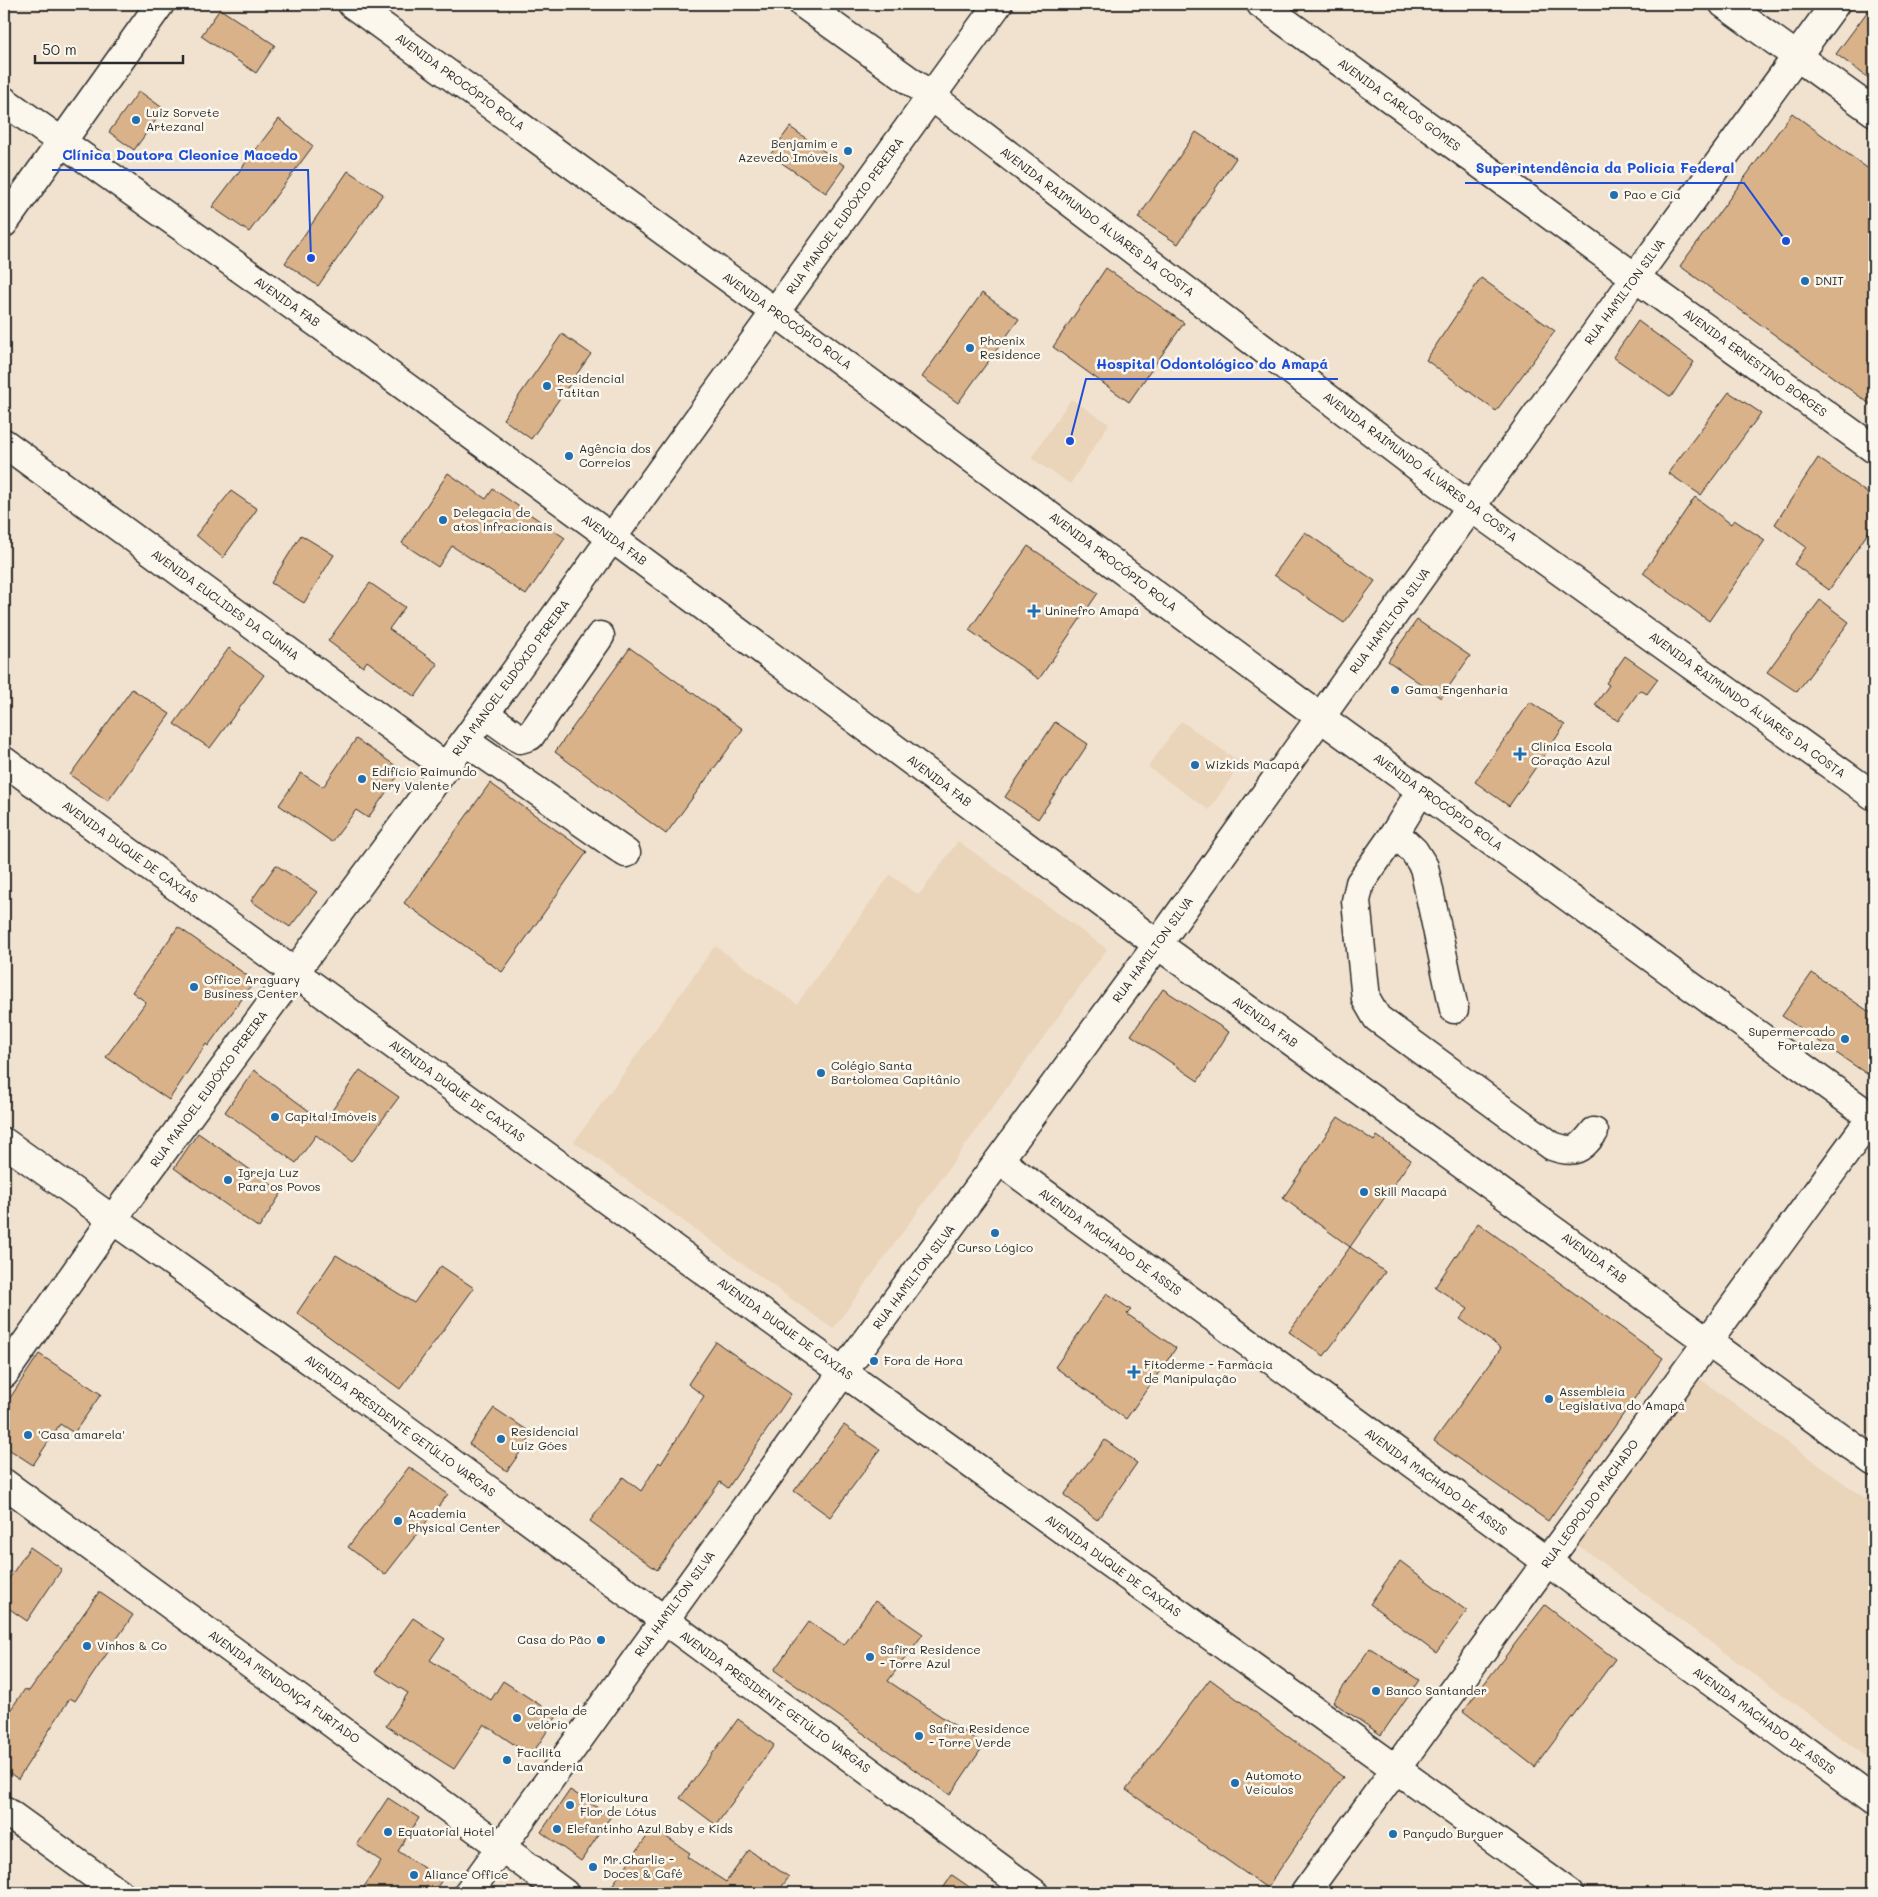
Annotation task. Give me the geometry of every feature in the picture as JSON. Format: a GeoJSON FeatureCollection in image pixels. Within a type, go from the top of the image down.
{"type":"FeatureCollection","features":[{"type":"Feature","properties":{"kind":"street"},"geometry":{"type":"LineString","coordinates":[[4,223],[160,4]]}},
{"type":"Feature","properties":{"kind":"street","name":"AVENIDA PROCÓPIO ROLA"},"geometry":{"type":"LineString","coordinates":[[352,4],[775,312],[1320,717],[1874,1117]]}},
{"type":"Feature","properties":{"kind":"street","name":"AVENIDA RAIMUNDO ÁLVARES DA COSTA"},"geometry":{"type":"LineString","coordinates":[[803,4],[931,96],[1472,508],[1874,796]]}},
{"type":"Feature","properties":{"kind":"street","name":"RUA MANOEL EUDÓXIO PEREIRA"},"geometry":{"type":"LineString","coordinates":[[4,1374],[113,1220],[485,714],[998,4]]}},
{"type":"Feature","properties":{"kind":"street","name":"AVENIDA CARLOS GOMES"},"geometry":{"type":"LineString","coordinates":[[1261,4],[1635,278]]}},
{"type":"Feature","properties":{"kind":"street"},"geometry":{"type":"LineString","coordinates":[[1724,4],[1874,112]]}},
{"type":"Feature","properties":{"kind":"street","name":"RUA HAMILTON SILVA"},"geometry":{"type":"LineString","coordinates":[[468,1893],[843,1372],[1000,1162],[1158,944],[1635,278],[1835,4]]}},
{"type":"Feature","properties":{"kind":"street","name":"AVENIDA FAB"},"geometry":{"type":"LineString","coordinates":[[4,101],[347,344],[612,538],[1158,944],[1874,1462]]}},
{"type":"Feature","properties":{"kind":"street","name":"AVENIDA ERNESTINO BORGES"},"geometry":{"type":"LineString","coordinates":[[1635,278],[1874,449]]}},
{"type":"Feature","properties":{"kind":"street","name":"AVENIDA EUCLIDES DA CUNHA"},"geometry":{"type":"LineString","coordinates":[[4,443],[446,767]]}},
{"type":"Feature","properties":{"kind":"street"},"geometry":{"type":"LineString","coordinates":[[485,714],[520,739],[530,736],[600,636]]}},
{"type":"Feature","properties":{"kind":"street"},"geometry":{"type":"LineString","coordinates":[[465,741],[626,853]]}},
{"type":"Feature","properties":{"kind":"street","name":"AVENIDA DUQUE DE CAXIAS"},"geometry":{"type":"LineString","coordinates":[[4,761],[843,1372],[1569,1893]]}},
{"type":"Feature","properties":{"kind":"street"},"geometry":{"type":"LineString","coordinates":[[1421,790],[1395,834],[1360,883],[1356,901],[1366,999],[1376,1018],[1552,1146],[1566,1152],[1582,1147],[1594,1132]]}},
{"type":"Feature","properties":{"kind":"street"},"geometry":{"type":"LineString","coordinates":[[1395,834],[1414,851],[1424,867],[1454,1009]]}},
{"type":"Feature","properties":{"kind":"street","name":"RUA LEOPOLDO MACHADO"},"geometry":{"type":"LineString","coordinates":[[1305,1893],[1394,1768],[1547,1564],[1708,1341],[1874,1117]]}},
{"type":"Feature","properties":{"kind":"street","name":"AVENIDA PRESIDENTE GETÚLIO VARGAS"},"geometry":{"type":"LineString","coordinates":[[4,1142],[388,1416],[1034,1893]]}},
{"type":"Feature","properties":{"kind":"street","name":"AVENIDA MACHADO DE ASSIS"},"geometry":{"type":"LineString","coordinates":[[1000,1162],[1547,1564],[1874,1801]]}},
{"type":"Feature","properties":{"kind":"street","name":"AVENIDA MENDONÇA FURTADO"},"geometry":{"type":"LineString","coordinates":[[4,1483],[564,1893]]}},
{"type":"Feature","properties":{"kind":"street"},"geometry":{"type":"LineString","coordinates":[[4,1810],[119,1893]]}},
{"type":"Feature","properties":{"kind":"shaded area"},"geometry":{"type":"Polygon","coordinates":[[[1071,399],[1109,424],[1070,484],[1031,458],[1071,399]]]}},
{"type":"Feature","properties":{"kind":"shaded area","name":"Wizkids Macapá"},"geometry":{"type":"Polygon","coordinates":[[[1181,721],[1241,763],[1209,810],[1148,767],[1181,721]]]}},
{"type":"Feature","properties":{"kind":"shaded area","name":"Colégio Santa Bartolomea Capitânio"},"geometry":{"type":"Polygon","coordinates":[[[958,841],[1107,949],[833,1329],[574,1142],[715,946],[797,1004],[890,875],[919,895],[958,841]]]}},
{"type":"Feature","properties":{"kind":"shaded area"},"geometry":{"type":"Polygon","coordinates":[[[1692,1373],[1874,1505],[1874,1762],[1571,1540],[1692,1373]]]}},
{"type":"Feature","properties":{"kind":"building"},"geometry":{"type":"Polygon","coordinates":[[[1874,4],[1874,82],[1836,54],[1874,4]]]}},
{"type":"Feature","properties":{"kind":"building"},"geometry":{"type":"Polygon","coordinates":[[[220,9],[275,45],[256,73],[201,36],[220,9]]]}},
{"type":"Feature","properties":{"kind":"building","name":"Luiz Sorvete Artezanal"},"geometry":{"type":"Polygon","coordinates":[[[139,91],[164,109],[134,150],[109,132],[139,91]]]}},
{"type":"Feature","properties":{"kind":"building"},"geometry":{"type":"Polygon","coordinates":[[[1792,113],[1874,173],[1874,407],[1680,266],[1792,113]]]}},
{"type":"Feature","properties":{"kind":"building"},"geometry":{"type":"Polygon","coordinates":[[[279,119],[313,146],[249,232],[212,207],[279,119]]]}},
{"type":"Feature","properties":{"kind":"building"},"geometry":{"type":"Polygon","coordinates":[[[790,127],[845,166],[826,193],[770,155],[790,127]]]}},
{"type":"Feature","properties":{"kind":"building"},"geometry":{"type":"Polygon","coordinates":[[[1196,132],[1236,158],[1178,244],[1138,218],[1196,132]]]}},
{"type":"Feature","properties":{"kind":"building"},"geometry":{"type":"Polygon","coordinates":[[[348,171],[383,194],[318,286],[285,263],[348,171]]]}},
{"type":"Feature","properties":{"kind":"building"},"geometry":{"type":"Polygon","coordinates":[[[1106,268],[1184,323],[1129,402],[1053,347],[1106,268]]]}},
{"type":"Feature","properties":{"kind":"building"},"geometry":{"type":"Polygon","coordinates":[[[1481,278],[1555,331],[1496,411],[1426,360],[1481,278]]]}},
{"type":"Feature","properties":{"kind":"building","name":"Phoenix Residence"},"geometry":{"type":"Polygon","coordinates":[[[982,293],[1019,319],[958,403],[922,377],[982,293]]]}},
{"type":"Feature","properties":{"kind":"building"},"geometry":{"type":"Polygon","coordinates":[[[1638,321],[1694,362],[1671,397],[1613,357],[1638,321]]]}},
{"type":"Feature","properties":{"kind":"building","name":"Residencial Tatitan"},"geometry":{"type":"Polygon","coordinates":[[[562,334],[591,354],[531,439],[503,419],[562,334]]]}},
{"type":"Feature","properties":{"kind":"building"},"geometry":{"type":"Polygon","coordinates":[[[1729,392],[1761,413],[1701,495],[1668,473],[1729,392]]]}},
{"type":"Feature","properties":{"kind":"building"},"geometry":{"type":"Polygon","coordinates":[[[1818,458],[1874,498],[1874,524],[1829,590],[1794,564],[1806,547],[1775,524],[1818,458]]]}},
{"type":"Feature","properties":{"kind":"building"},"geometry":{"type":"Polygon","coordinates":[[[448,473],[486,499],[493,489],[565,538],[526,595],[452,546],[438,567],[402,543],[448,473]]]}},
{"type":"Feature","properties":{"kind":"building"},"geometry":{"type":"Polygon","coordinates":[[[231,491],[257,509],[223,558],[196,535],[231,491]]]}},
{"type":"Feature","properties":{"kind":"building"},"geometry":{"type":"Polygon","coordinates":[[[1695,497],[1731,524],[1734,520],[1765,540],[1709,621],[1643,573],[1695,497]]]}},
{"type":"Feature","properties":{"kind":"building"},"geometry":{"type":"Polygon","coordinates":[[[1305,532],[1375,581],[1344,623],[1274,575],[1305,532]]]}},
{"type":"Feature","properties":{"kind":"building"},"geometry":{"type":"Polygon","coordinates":[[[301,535],[334,555],[304,603],[271,583],[301,535]]]}},
{"type":"Feature","properties":{"kind":"building","name":"Uninefro Amapá"},"geometry":{"type":"Polygon","coordinates":[[[1028,546],[1098,593],[1039,679],[969,630],[1028,546]]]}},
{"type":"Feature","properties":{"kind":"building"},"geometry":{"type":"Polygon","coordinates":[[[370,583],[405,607],[389,629],[438,664],[415,697],[367,661],[363,667],[328,641],[370,583]]]}},
{"type":"Feature","properties":{"kind":"building"},"geometry":{"type":"Polygon","coordinates":[[[1820,600],[1849,622],[1797,692],[1767,672],[1820,600]]]}},
{"type":"Feature","properties":{"kind":"building"},"geometry":{"type":"Polygon","coordinates":[[[1417,620],[1470,656],[1441,698],[1388,661],[1417,620]]]}},
{"type":"Feature","properties":{"kind":"building"},"geometry":{"type":"Polygon","coordinates":[[[229,648],[264,675],[210,748],[174,724],[229,648]]]}},
{"type":"Feature","properties":{"kind":"building"},"geometry":{"type":"Polygon","coordinates":[[[630,648],[743,729],[666,834],[555,752],[630,648]]]}},
{"type":"Feature","properties":{"kind":"building"},"geometry":{"type":"Polygon","coordinates":[[[1625,656],[1658,679],[1647,694],[1640,690],[1618,721],[1595,705],[1609,685],[1606,683],[1625,656]]]}},
{"type":"Feature","properties":{"kind":"building"},"geometry":{"type":"Polygon","coordinates":[[[132,689],[170,714],[108,801],[70,775],[132,689]]]}},
{"type":"Feature","properties":{"kind":"building","name":"Clínica Escola Coração Azul"},"geometry":{"type":"Polygon","coordinates":[[[1530,702],[1565,725],[1509,806],[1475,782],[1530,702]]]}},
{"type":"Feature","properties":{"kind":"building"},"geometry":{"type":"Polygon","coordinates":[[[1055,722],[1088,744],[1038,819],[1005,797],[1055,722]]]}},
{"type":"Feature","properties":{"kind":"building"},"geometry":{"type":"Polygon","coordinates":[[[356,739],[402,770],[368,818],[356,810],[332,842],[279,805],[301,773],[323,787],[356,739]]]}},
{"type":"Feature","properties":{"kind":"building"},"geometry":{"type":"Polygon","coordinates":[[[490,783],[587,852],[502,972],[404,903],[490,783]]]}},
{"type":"Feature","properties":{"kind":"building"},"geometry":{"type":"Polygon","coordinates":[[[276,865],[317,892],[290,927],[251,901],[276,865]]]}},
{"type":"Feature","properties":{"kind":"building"},"geometry":{"type":"Polygon","coordinates":[[[178,927],[255,981],[208,1046],[206,1044],[169,1100],[106,1057],[146,1002],[132,992],[178,927]]]}},
{"type":"Feature","properties":{"kind":"building","name":"Supermercado Fortaleza"},"geometry":{"type":"Polygon","coordinates":[[[1812,973],[1874,1015],[1874,1063],[1867,1074],[1782,1016],[1812,973]]]}},
{"type":"Feature","properties":{"kind":"building"},"geometry":{"type":"Polygon","coordinates":[[[1163,989],[1229,1032],[1198,1081],[1131,1035],[1163,989]]]}},
{"type":"Feature","properties":{"kind":"building"},"geometry":{"type":"Polygon","coordinates":[[[254,1070],[324,1122],[360,1070],[399,1097],[351,1162],[316,1135],[296,1163],[225,1112],[254,1070]]]}},
{"type":"Feature","properties":{"kind":"building"},"geometry":{"type":"Polygon","coordinates":[[[1338,1117],[1374,1141],[1377,1136],[1411,1160],[1350,1247],[1283,1198],[1338,1117]]]}},
{"type":"Feature","properties":{"kind":"building","name":"Igreja Luz Para os Povos"},"geometry":{"type":"Polygon","coordinates":[[[198,1133],[282,1192],[259,1228],[174,1168],[198,1133]]]}},
{"type":"Feature","properties":{"kind":"building","name":"Assembleia Legislativa do Amapá"},"geometry":{"type":"Polygon","coordinates":[[[1478,1223],[1663,1358],[1548,1521],[1434,1441],[1501,1348],[1460,1319],[1468,1309],[1435,1287],[1478,1223]]]}},
{"type":"Feature","properties":{"kind":"building"},"geometry":{"type":"Polygon","coordinates":[[[1350,1247],[1385,1272],[1324,1356],[1289,1332],[1350,1247]]]}},
{"type":"Feature","properties":{"kind":"building"},"geometry":{"type":"Polygon","coordinates":[[[336,1255],[414,1303],[441,1266],[474,1288],[400,1389],[297,1313],[336,1255]]]}},
{"type":"Feature","properties":{"kind":"building"},"geometry":{"type":"Polygon","coordinates":[[[1107,1293],[1131,1310],[1127,1314],[1176,1348],[1126,1419],[1055,1367],[1107,1293]]]}},
{"type":"Feature","properties":{"kind":"building"},"geometry":{"type":"Polygon","coordinates":[[[716,1342],[791,1394],[728,1488],[720,1482],[657,1570],[590,1521],[623,1477],[641,1491],[659,1462],[661,1464],[704,1396],[688,1384],[716,1342]]]}},
{"type":"Feature","properties":{"kind":"building"},"geometry":{"type":"Polygon","coordinates":[[[39,1354],[101,1394],[74,1433],[60,1424],[33,1465],[4,1446],[4,1407],[39,1354]]]}},
{"type":"Feature","properties":{"kind":"building","name":"Residencial Luiz Góes"},"geometry":{"type":"Polygon","coordinates":[[[494,1408],[533,1434],[507,1471],[469,1444],[494,1408]]]}},
{"type":"Feature","properties":{"kind":"building"},"geometry":{"type":"Polygon","coordinates":[[[844,1425],[880,1450],[830,1517],[794,1491],[844,1425]]]}},
{"type":"Feature","properties":{"kind":"building"},"geometry":{"type":"Polygon","coordinates":[[[1105,1440],[1137,1463],[1097,1520],[1064,1495],[1105,1440]]]}},
{"type":"Feature","properties":{"kind":"building","name":"Academia Physical Center"},"geometry":{"type":"Polygon","coordinates":[[[409,1467],[448,1494],[385,1575],[348,1547],[409,1467]]]}},
{"type":"Feature","properties":{"kind":"building"},"geometry":{"type":"Polygon","coordinates":[[[30,1547],[62,1569],[27,1621],[4,1605],[4,1586],[30,1547]]]}},
{"type":"Feature","properties":{"kind":"building"},"geometry":{"type":"Polygon","coordinates":[[[1400,1561],[1467,1611],[1436,1653],[1370,1604],[1400,1561]]]}},
{"type":"Feature","properties":{"kind":"building"},"geometry":{"type":"Polygon","coordinates":[[[99,1592],[133,1615],[75,1701],[70,1698],[18,1779],[4,1769],[4,1719],[25,1689],[29,1691],[99,1592]]]}},
{"type":"Feature","properties":{"kind":"building"},"geometry":{"type":"Polygon","coordinates":[[[875,1601],[923,1634],[888,1681],[984,1745],[950,1795],[774,1670],[809,1622],[844,1645],[875,1601]]]}},
{"type":"Feature","properties":{"kind":"building"},"geometry":{"type":"Polygon","coordinates":[[[1545,1605],[1615,1659],[1535,1767],[1463,1711],[1545,1605]]]}},
{"type":"Feature","properties":{"kind":"building"},"geometry":{"type":"Polygon","coordinates":[[[413,1618],[445,1639],[430,1660],[491,1700],[503,1681],[557,1716],[531,1756],[484,1724],[454,1769],[386,1726],[408,1693],[375,1672],[413,1618]]]}},
{"type":"Feature","properties":{"kind":"building","name":"Banco Santander"},"geometry":{"type":"Polygon","coordinates":[[[1370,1648],[1419,1680],[1381,1735],[1333,1702],[1370,1648]]]}},
{"type":"Feature","properties":{"kind":"building","name":"Automoto Veículos"},"geometry":{"type":"Polygon","coordinates":[[[1210,1679],[1343,1777],[1267,1888],[1126,1790],[1210,1679]]]}},
{"type":"Feature","properties":{"kind":"building"},"geometry":{"type":"Polygon","coordinates":[[[738,1719],[774,1745],[716,1825],[680,1798],[738,1719]]]}},
{"type":"Feature","properties":{"kind":"building"},"geometry":{"type":"Polygon","coordinates":[[[570,1790],[611,1816],[581,1861],[541,1832],[570,1790]]]}},
{"type":"Feature","properties":{"kind":"building"},"geometry":{"type":"Polygon","coordinates":[[[388,1798],[419,1818],[398,1851],[442,1880],[433,1893],[360,1893],[381,1861],[357,1845],[388,1798]]]}},
{"type":"Feature","properties":{"kind":"building"},"geometry":{"type":"Polygon","coordinates":[[[653,1828],[690,1853],[687,1857],[726,1882],[749,1850],[789,1877],[777,1893],[620,1893],[611,1887],[653,1828]]]}},
{"type":"Feature","properties":{"kind":"building"},"geometry":{"type":"Polygon","coordinates":[[[952,1875],[978,1893],[940,1893],[952,1875]]]}},
{"type":"Feature","properties":{"kind":"place","name":"Luiz Sorvete Artezanal"},"geometry":{"type":"Point","coordinates":[136,120]}},
{"type":"Feature","properties":{"kind":"place","name":"Benjamim e Azevedo Imóveis"},"geometry":{"type":"Point","coordinates":[848,151]}},
{"type":"Feature","properties":{"kind":"place","name":"Pao e Cia"},"geometry":{"type":"Point","coordinates":[1614,195]}},
{"type":"Feature","properties":{"kind":"place","name":"Superintendência da Policia Federal"},"geometry":{"type":"Point","coordinates":[1786,241]}},
{"type":"Feature","properties":{"kind":"place","name":"Clínica Doutora Cleonice Macedo"},"geometry":{"type":"Point","coordinates":[311,258]}},
{"type":"Feature","properties":{"kind":"place","name":"DNIT"},"geometry":{"type":"Point","coordinates":[1805,281]}},
{"type":"Feature","properties":{"kind":"place","name":"Phoenix Residence"},"geometry":{"type":"Point","coordinates":[970,348]}},
{"type":"Feature","properties":{"kind":"place","name":"Residencial Tatitan"},"geometry":{"type":"Point","coordinates":[547,386]}},
{"type":"Feature","properties":{"kind":"place","name":"Hospital Odontológico do Amapá"},"geometry":{"type":"Point","coordinates":[1070,441]}},
{"type":"Feature","properties":{"kind":"place","name":"Agência dos Correios"},"geometry":{"type":"Point","coordinates":[569,456]}},
{"type":"Feature","properties":{"kind":"place","name":"Delegacia de atos infracionais"},"geometry":{"type":"Point","coordinates":[443,520]}},
{"type":"Feature","properties":{"kind":"place","name":"Uninefro Amapá"},"geometry":{"type":"Point","coordinates":[1034,611]}},
{"type":"Feature","properties":{"kind":"place","name":"Gama Engenharia"},"geometry":{"type":"Point","coordinates":[1395,690]}},
{"type":"Feature","properties":{"kind":"place","name":"Clínica Escola Coração Azul"},"geometry":{"type":"Point","coordinates":[1520,754]}},
{"type":"Feature","properties":{"kind":"place","name":"Wizkids Macapá"},"geometry":{"type":"Point","coordinates":[1195,765]}},
{"type":"Feature","properties":{"kind":"place","name":"Edifício Raimundo Nery Valente"},"geometry":{"type":"Point","coordinates":[362,779]}},
{"type":"Feature","properties":{"kind":"place","name":"Office Araguary Business Center"},"geometry":{"type":"Point","coordinates":[194,987]}},
{"type":"Feature","properties":{"kind":"place","name":"Supermercado Fortaleza"},"geometry":{"type":"Point","coordinates":[1845,1039]}},
{"type":"Feature","properties":{"kind":"place","name":"Colégio Santa Bartolomea Capitânio"},"geometry":{"type":"Point","coordinates":[821,1073]}},
{"type":"Feature","properties":{"kind":"place","name":"Capital Imóveis"},"geometry":{"type":"Point","coordinates":[275,1117]}},
{"type":"Feature","properties":{"kind":"place","name":"Igreja Luz Para os Povos"},"geometry":{"type":"Point","coordinates":[228,1180]}},
{"type":"Feature","properties":{"kind":"place","name":"Skill Macapá"},"geometry":{"type":"Point","coordinates":[1364,1192]}},
{"type":"Feature","properties":{"kind":"place","name":"Curso Lógico"},"geometry":{"type":"Point","coordinates":[995,1233]}},
{"type":"Feature","properties":{"kind":"place","name":"Fora de Hora"},"geometry":{"type":"Point","coordinates":[874,1361]}},
{"type":"Feature","properties":{"kind":"place","name":"Fitoderme - Farmácia de Manipulação"},"geometry":{"type":"Point","coordinates":[1134,1372]}},
{"type":"Feature","properties":{"kind":"place","name":"Assembleia Legislativa do Amapá"},"geometry":{"type":"Point","coordinates":[1549,1399]}},
{"type":"Feature","properties":{"kind":"place","name":"'Casa amarela'"},"geometry":{"type":"Point","coordinates":[28,1435]}},
{"type":"Feature","properties":{"kind":"place","name":"Residencial Luiz Góes"},"geometry":{"type":"Point","coordinates":[501,1439]}},
{"type":"Feature","properties":{"kind":"place","name":"Academia Physical Center"},"geometry":{"type":"Point","coordinates":[398,1521]}},
{"type":"Feature","properties":{"kind":"place","name":"Casa do Pão"},"geometry":{"type":"Point","coordinates":[601,1640]}},
{"type":"Feature","properties":{"kind":"place","name":"Vinhos & Co"},"geometry":{"type":"Point","coordinates":[87,1646]}},
{"type":"Feature","properties":{"kind":"place","name":"Safira Residence - Torre Azul"},"geometry":{"type":"Point","coordinates":[870,1657]}},
{"type":"Feature","properties":{"kind":"place","name":"Banco Santander"},"geometry":{"type":"Point","coordinates":[1376,1691]}},
{"type":"Feature","properties":{"kind":"place","name":"Capela de velório"},"geometry":{"type":"Point","coordinates":[517,1718]}},
{"type":"Feature","properties":{"kind":"place","name":"Safira Residence - Torre Verde"},"geometry":{"type":"Point","coordinates":[919,1736]}},
{"type":"Feature","properties":{"kind":"place","name":"Facilita Lavanderia"},"geometry":{"type":"Point","coordinates":[507,1760]}},
{"type":"Feature","properties":{"kind":"place","name":"Automoto Veículos"},"geometry":{"type":"Point","coordinates":[1235,1783]}},
{"type":"Feature","properties":{"kind":"place","name":"Floricultura Flor de Lótus"},"geometry":{"type":"Point","coordinates":[570,1805]}},
{"type":"Feature","properties":{"kind":"place","name":"Elefantinho Azul Baby e Kids"},"geometry":{"type":"Point","coordinates":[557,1829]}},
{"type":"Feature","properties":{"kind":"place","name":"Equatorial Hotel"},"geometry":{"type":"Point","coordinates":[388,1832]}},
{"type":"Feature","properties":{"kind":"place","name":"Pançudo Burguer"},"geometry":{"type":"Point","coordinates":[1393,1834]}},
{"type":"Feature","properties":{"kind":"place","name":"Mr.Charlie - Doces & Café"},"geometry":{"type":"Point","coordinates":[593,1867]}},
{"type":"Feature","properties":{"kind":"place","name":"Aliance Office"},"geometry":{"type":"Point","coordinates":[414,1875]}}]}
